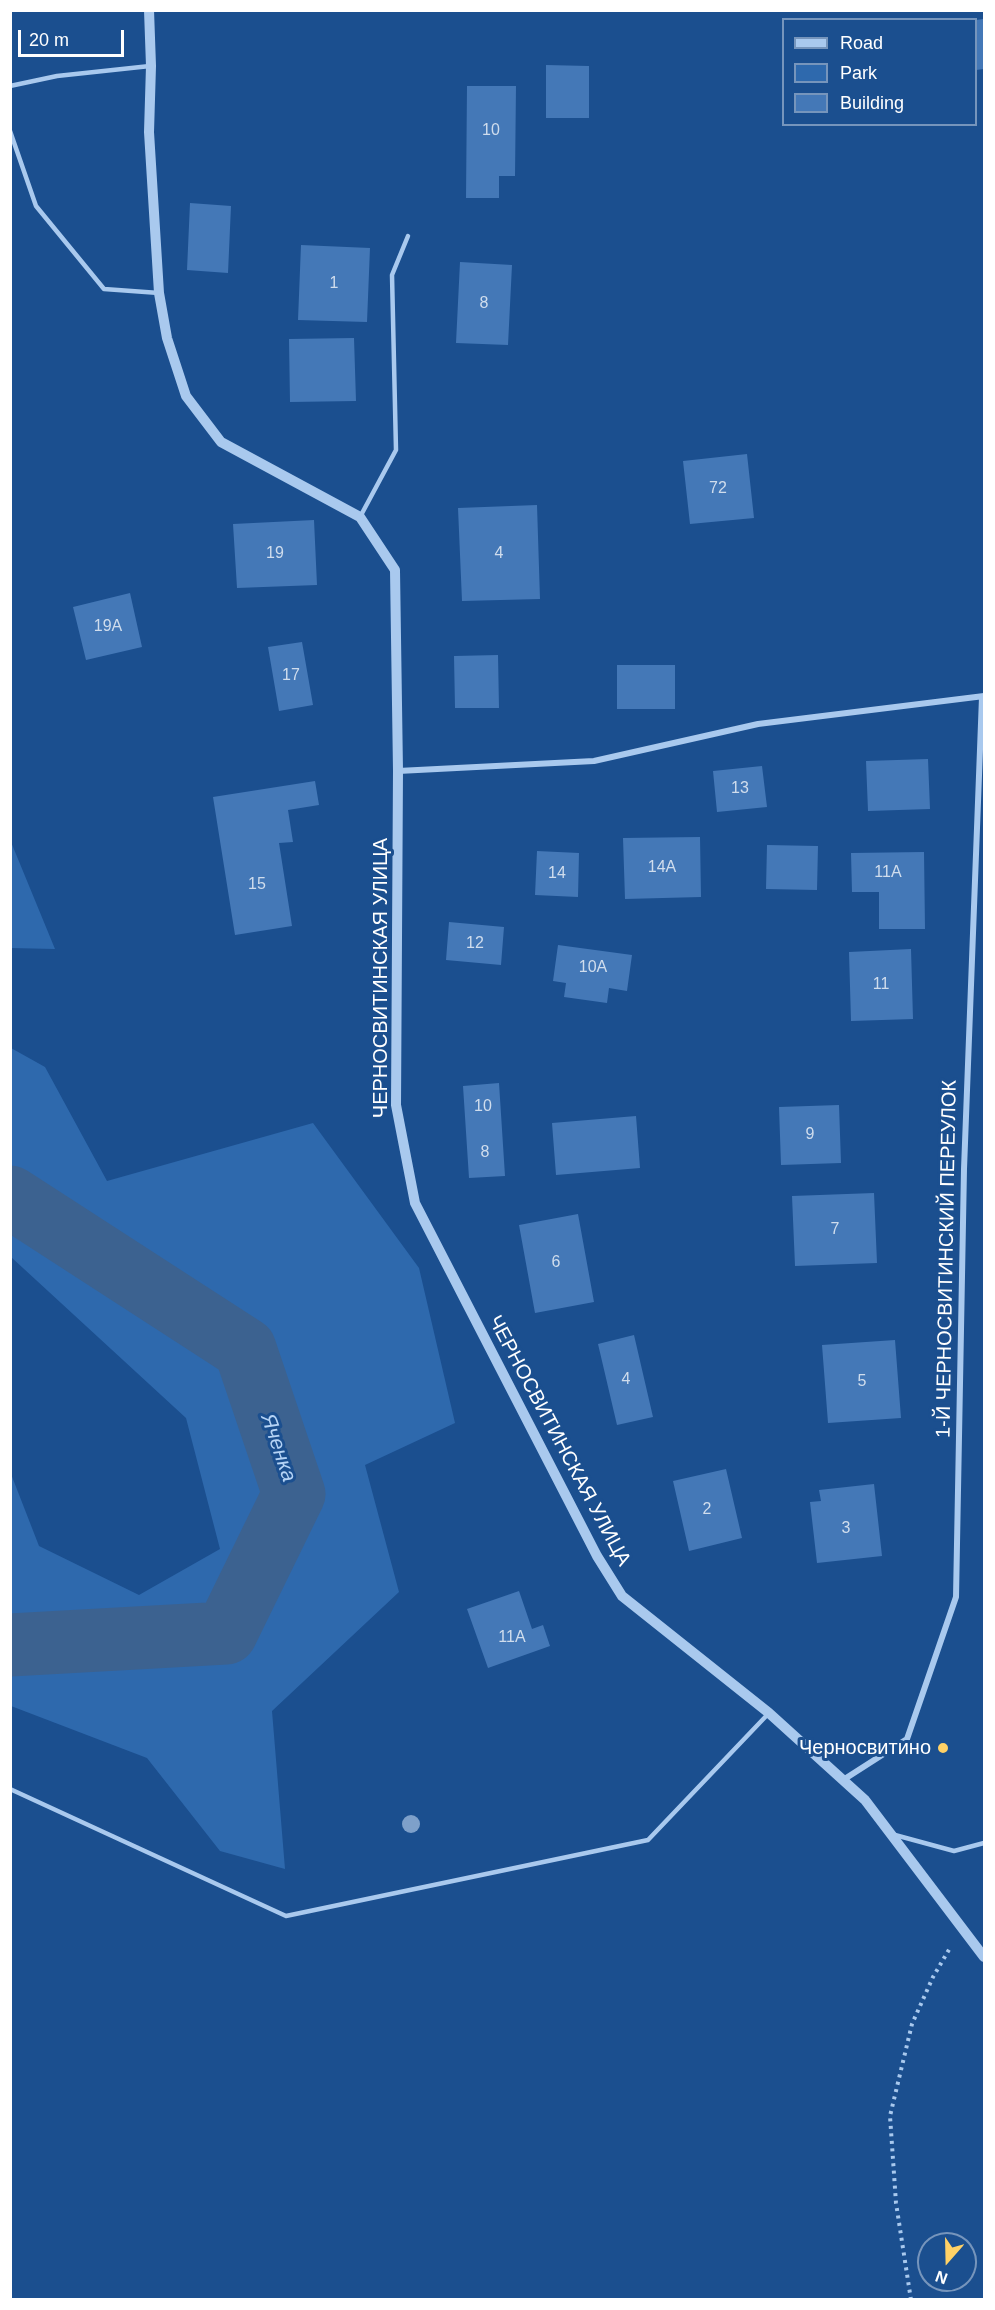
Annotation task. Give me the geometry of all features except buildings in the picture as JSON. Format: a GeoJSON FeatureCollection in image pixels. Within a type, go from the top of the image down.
{"type":"FeatureCollection","features":[{"type":"Feature","properties":{"kind":"street","name":"ЧЕРНОСВИТИНСКАЯ УЛИЦА"},"geometry":{"type":"LineString","coordinates":[[149,10],[151,66],[149,132],[159,293],[167,338],[186,396],[221,442],[360,517],[395,570],[399,771],[396,1105],[415,1203],[597,1556],[622,1596],[770,1713],[865,1800],[984,1957]]}},
{"type":"Feature","properties":{"kind":"street"},"geometry":{"type":"LineString","coordinates":[[399,771],[594,761],[758,724],[983,696]]}},
{"type":"Feature","properties":{"kind":"street","name":"1-Й ЧЕРНОСВИТИНСКИЙ ПЕРЕУЛОК"},"geometry":{"type":"LineString","coordinates":[[843,1780],[907,1740],[956,1597],[964,1169],[983,696]]}},
{"type":"Feature","properties":{"kind":"lane"},"geometry":{"type":"LineString","coordinates":[[10,86],[57,76],[151,66]]}},
{"type":"Feature","properties":{"kind":"lane"},"geometry":{"type":"LineString","coordinates":[[10,131],[36,206],[104,289],[159,293]]}},
{"type":"Feature","properties":{"kind":"lane"},"geometry":{"type":"LineString","coordinates":[[360,517],[396,450],[392,275],[408,236]]}},
{"type":"Feature","properties":{"kind":"lane"},"geometry":{"type":"LineString","coordinates":[[10,1789],[286,1916],[648,1840],[770,1713]]}},
{"type":"Feature","properties":{"kind":"lane"},"geometry":{"type":"LineString","coordinates":[[892,1834],[954,1851],[984,1843]]}},
{"type":"Feature","properties":{"kind":"path"},"geometry":{"type":"LineString","coordinates":[[911,2300],[896,2203],[890,2116],[912,2024],[933,1977],[962,1927]]}},
{"type":"Feature","properties":{"kind":"green space"},"geometry":{"type":"Polygon","coordinates":[[[11,842],[55,949],[11,948],[11,842]]]}},
{"type":"Feature","properties":{"kind":"green space"},"geometry":{"type":"Polygon","coordinates":[[[11,1048],[45,1067],[107,1181],[313,1123],[419,1268],[455,1423],[365,1465],[399,1592],[272,1711],[285,1869],[220,1851],[147,1758],[11,1706],[11,1474],[39,1546],[139,1595],[220,1549],[186,1418],[11,1257],[11,1048]]]}},
{"type":"Feature","properties":{"kind":"waterway","name":"Яченка"},"geometry":{"type":"LineString","coordinates":[[10,1197],[245,1349],[294,1494],[226,1633],[10,1645]]}},
{"type":"Feature","properties":{"kind":"place","name":"Черносвитино"},"geometry":{"type":"Point","coordinates":[943,1748]}}]}
